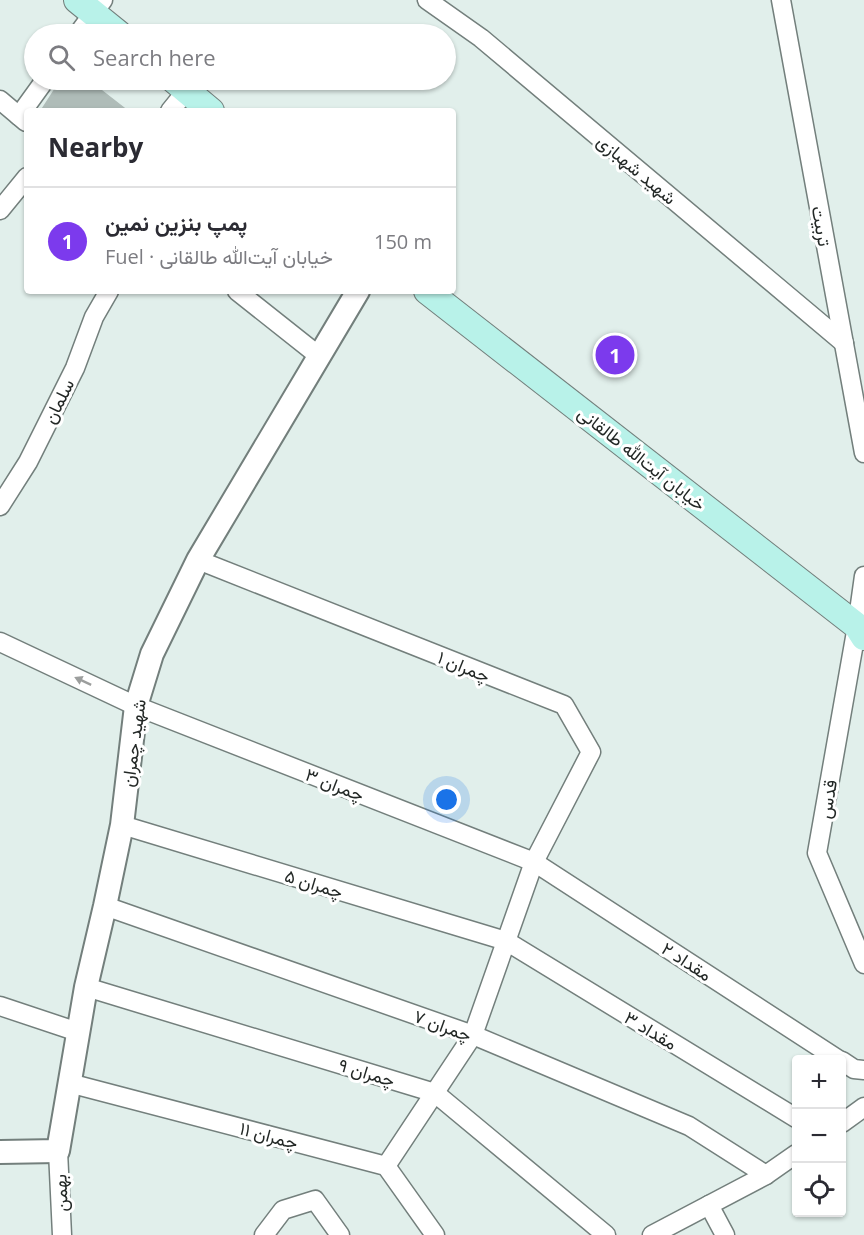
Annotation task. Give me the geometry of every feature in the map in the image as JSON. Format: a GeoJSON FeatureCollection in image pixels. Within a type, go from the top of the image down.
{"type":"FeatureCollection","features":[{"type":"Feature","properties":{"kind":"main road"},"geometry":{"type":"LineString","coordinates":[[91,4],[110,24]]}},
{"type":"Feature","properties":{"kind":"main road"},"geometry":{"type":"LineString","coordinates":[[186,90],[207,108]]}},
{"type":"Feature","properties":{"kind":"main road","name":"خیابان آیت‌الله طالقانی"},"geometry":{"type":"LineString","coordinates":[[431,294],[862,630]]}},
{"type":"Feature","properties":{"kind":"street","name":"شهید شهبازی"},"geometry":{"type":"LineString","coordinates":[[427,0],[481,38],[844,343]]}},
{"type":"Feature","properties":{"kind":"street","name":"تربیت"},"geometry":{"type":"LineString","coordinates":[[781,0],[864,453]]}},
{"type":"Feature","properties":{"kind":"street"},"geometry":{"type":"LineString","coordinates":[[82,24],[91,4]]}},
{"type":"Feature","properties":{"kind":"street"},"geometry":{"type":"LineString","coordinates":[[30,108],[40,90]]}},
{"type":"Feature","properties":{"kind":"street"},"geometry":{"type":"LineString","coordinates":[[171,108],[178,90]]}},
{"type":"Feature","properties":{"kind":"street"},"geometry":{"type":"LineString","coordinates":[[0,100],[23,120]]}},
{"type":"Feature","properties":{"kind":"street"},"geometry":{"type":"LineString","coordinates":[[0,210],[24,181]]}},
{"type":"Feature","properties":{"kind":"street","name":"سلمان"},"geometry":{"type":"LineString","coordinates":[[0,506],[28,462],[75,368],[94,317],[107,294]]}},
{"type":"Feature","properties":{"kind":"street"},"geometry":{"type":"LineString","coordinates":[[241,294],[319,356]]}},
{"type":"Feature","properties":{"kind":"street","name":"شهید چمران"},"geometry":{"type":"LineString","coordinates":[[58,1151],[86,987],[122,825],[136,706],[152,654],[198,560],[356,294]]}},
{"type":"Feature","properties":{"kind":"street","name":"چمران ۱"},"geometry":{"type":"LineString","coordinates":[[198,560],[564,705],[591,752],[534,862]]}},
{"type":"Feature","properties":{"kind":"street"},"geometry":{"type":"LineString","coordinates":[[862,630],[864,576]]}},
{"type":"Feature","properties":{"kind":"street","name":"قدس"},"geometry":{"type":"LineString","coordinates":[[862,630],[818,853],[864,964]]}},
{"type":"Feature","properties":{"kind":"street","name":"چمران ۳"},"geometry":{"type":"LineString","coordinates":[[0,642],[136,706],[534,862]]}},
{"type":"Feature","properties":{"kind":"street","name":"چمران ۵"},"geometry":{"type":"LineString","coordinates":[[122,825],[506,941]]}},
{"type":"Feature","properties":{"kind":"street"},"geometry":{"type":"LineString","coordinates":[[435,1235],[386,1166],[473,1035],[534,862]]}},
{"type":"Feature","properties":{"kind":"street","name":"مقداد ۲"},"geometry":{"type":"LineString","coordinates":[[534,862],[832,1055]]}},
{"type":"Feature","properties":{"kind":"street","name":"چمران ۷"},"geometry":{"type":"LineString","coordinates":[[105,906],[473,1035],[689,1126],[766,1175]]}},
{"type":"Feature","properties":{"kind":"street","name":"مقداد ۳"},"geometry":{"type":"LineString","coordinates":[[506,941],[792,1116]]}},
{"type":"Feature","properties":{"kind":"street","name":"چمران ۹"},"geometry":{"type":"LineString","coordinates":[[86,987],[435,1093],[606,1235]]}},
{"type":"Feature","properties":{"kind":"street"},"geometry":{"type":"LineString","coordinates":[[0,1006],[78,1032]]}},
{"type":"Feature","properties":{"kind":"street","name":"مقداد ۲"},"geometry":{"type":"LineString","coordinates":[[846,1064],[854,1069],[864,1070]]}},
{"type":"Feature","properties":{"kind":"street","name":"چمران ۱۱"},"geometry":{"type":"LineString","coordinates":[[69,1083],[386,1166]]}},
{"type":"Feature","properties":{"kind":"street"},"geometry":{"type":"LineString","coordinates":[[846,1120],[864,1107]]}},
{"type":"Feature","properties":{"kind":"street"},"geometry":{"type":"LineString","coordinates":[[0,1152],[58,1151]]}},
{"type":"Feature","properties":{"kind":"street","name":"بهمن"},"geometry":{"type":"LineString","coordinates":[[58,1151],[62,1235]]}},
{"type":"Feature","properties":{"kind":"street"},"geometry":{"type":"LineString","coordinates":[[652,1235],[766,1175],[792,1157]]}},
{"type":"Feature","properties":{"kind":"street"},"geometry":{"type":"LineString","coordinates":[[264,1235],[283,1210],[315,1200],[340,1235]]}},
{"type":"Feature","properties":{"kind":"street"},"geometry":{"type":"LineString","coordinates":[[710,1205],[725,1235]]}},
{"type":"Feature","properties":{"kind":"building"},"geometry":{"type":"Polygon","coordinates":[[[54,90],[102,90],[125,108],[42,108],[54,90]]]}},
{"type":"Feature","properties":{"kind":"place","name":"پمپ بنزین نمین"},"geometry":{"type":"Point","coordinates":[615,355]}}]}
